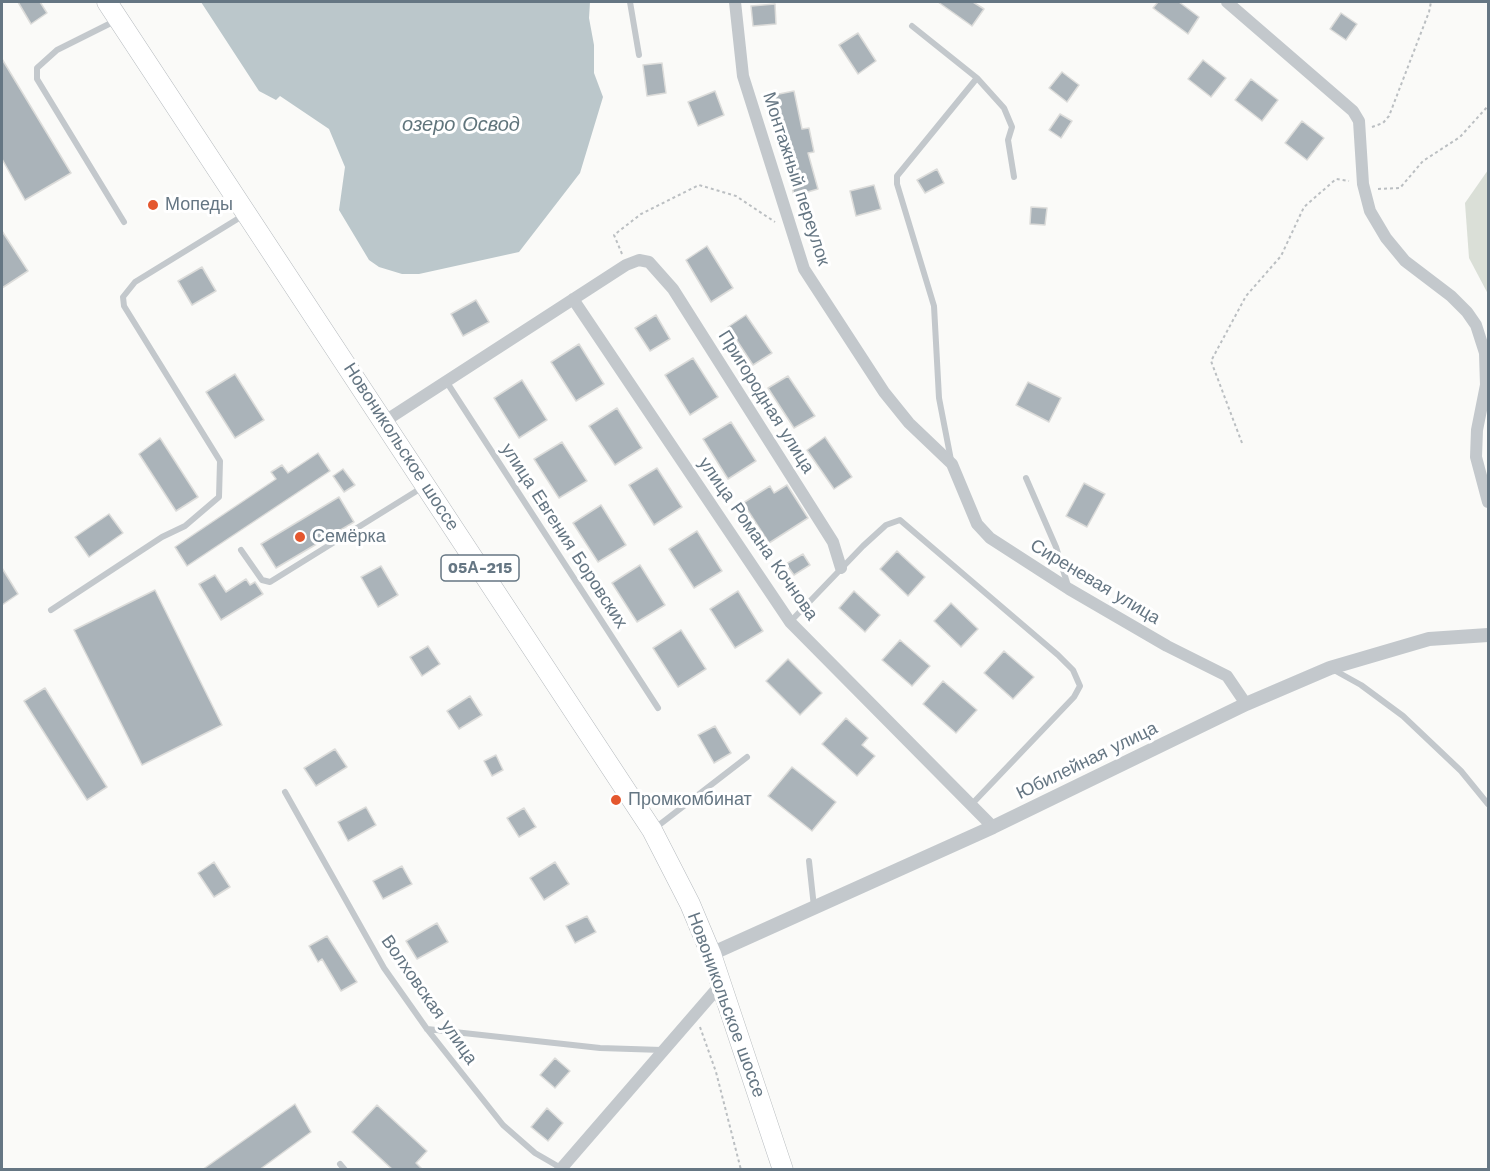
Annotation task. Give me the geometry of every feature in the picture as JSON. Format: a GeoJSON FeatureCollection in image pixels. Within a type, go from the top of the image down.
{"type":"FeatureCollection","features":[{"type":"Feature","properties":{"kind":"highway","name":"Новоникольское шоссе"},"geometry":{"type":"LineString","coordinates":[[107,2],[385,421],[652,830],[690,904],[711,954],[783,1170]]}},
{"type":"Feature","properties":{"kind":"street","name":"Монтажный переулок"},"geometry":{"type":"LineString","coordinates":[[735,2],[743,76],[790,231],[804,269],[884,392],[909,423],[952,464]]}},
{"type":"Feature","properties":{"kind":"street"},"geometry":{"type":"LineString","coordinates":[[1227,2],[1345,101],[1360,126],[1363,184],[1370,211],[1386,238],[1405,261],[1450,296],[1467,312],[1476,325],[1485,354],[1486,385],[1477,430],[1476,457],[1488,502]]}},
{"type":"Feature","properties":{"kind":"street","name":"Пригородная улица"},"geometry":{"type":"LineString","coordinates":[[626,265],[639,260],[649,262],[674,289],[827,532],[842,568]]}},
{"type":"Feature","properties":{"kind":"street"},"geometry":{"type":"LineString","coordinates":[[385,421],[626,265]]}},
{"type":"Feature","properties":{"kind":"street","name":"улица Романа Кочнова"},"geometry":{"type":"LineString","coordinates":[[573,299],[790,622],[993,827]]}},
{"type":"Feature","properties":{"kind":"street","name":"Сиреневая улица"},"geometry":{"type":"LineString","coordinates":[[952,464],[977,524],[990,538],[1069,589],[1167,646],[1227,676],[1246,704]]}},
{"type":"Feature","properties":{"kind":"street","name":"Юбилейная улица"},"geometry":{"type":"LineString","coordinates":[[711,954],[993,827],[1246,704],[1330,668],[1429,639],[1488,635]]}},
{"type":"Feature","properties":{"kind":"street"},"geometry":{"type":"LineString","coordinates":[[561,1169],[722,983]]}},
{"type":"Feature","properties":{"kind":"lane"},"geometry":{"type":"LineString","coordinates":[[630,2],[639,55]]}},
{"type":"Feature","properties":{"kind":"lane"},"geometry":{"type":"LineString","coordinates":[[119,19],[57,50],[37,68],[37,79],[124,222]]}},
{"type":"Feature","properties":{"kind":"lane"},"geometry":{"type":"LineString","coordinates":[[912,26],[977,78],[1010,119],[1012,127],[1008,140],[1014,177]]}},
{"type":"Feature","properties":{"kind":"lane"},"geometry":{"type":"LineString","coordinates":[[952,464],[939,398],[934,306],[897,184],[897,176],[977,78]]}},
{"type":"Feature","properties":{"kind":"lane"},"geometry":{"type":"LineString","coordinates":[[51,610],[162,537],[184,526],[219,497],[220,461],[124,306],[123,297],[135,282],[247,213]]}},
{"type":"Feature","properties":{"kind":"lane","name":"улица Евгения Боровских"},"geometry":{"type":"LineString","coordinates":[[445,381],[658,708]]}},
{"type":"Feature","properties":{"kind":"lane"},"geometry":{"type":"LineString","coordinates":[[1026,478],[1056,547],[1069,589]]}},
{"type":"Feature","properties":{"kind":"lane"},"geometry":{"type":"LineString","coordinates":[[242,550],[262,580],[270,582],[426,485]]}},
{"type":"Feature","properties":{"kind":"lane"},"geometry":{"type":"LineString","coordinates":[[790,622],[886,525],[900,520],[1073,670],[1080,686],[1074,697],[971,805]]}},
{"type":"Feature","properties":{"kind":"lane"},"geometry":{"type":"LineString","coordinates":[[1330,668],[1362,685],[1403,716],[1461,771],[1488,804]]}},
{"type":"Feature","properties":{"kind":"lane"},"geometry":{"type":"LineString","coordinates":[[652,830],[747,757]]}},
{"type":"Feature","properties":{"kind":"lane","name":"Волховская улица"},"geometry":{"type":"LineString","coordinates":[[285,792],[384,968],[427,1029],[503,1125],[535,1153],[561,1169]]}},
{"type":"Feature","properties":{"kind":"lane"},"geometry":{"type":"LineString","coordinates":[[808,861],[814,907]]}},
{"type":"Feature","properties":{"kind":"lane"},"geometry":{"type":"LineString","coordinates":[[427,1029],[600,1048],[664,1050]]}},
{"type":"Feature","properties":{"kind":"lane"},"geometry":{"type":"LineString","coordinates":[[340,1164],[345,1170]]}},
{"type":"Feature","properties":{"kind":"path"},"geometry":{"type":"LineString","coordinates":[[1360,126],[1383,123],[1389,116],[1431,2]]}},
{"type":"Feature","properties":{"kind":"path"},"geometry":{"type":"LineString","coordinates":[[1242,443],[1211,361],[1246,296],[1281,256],[1304,207],[1336,179],[1378,189],[1400,188],[1423,161],[1461,137],[1488,106]]}},
{"type":"Feature","properties":{"kind":"path"},"geometry":{"type":"LineString","coordinates":[[626,265],[614,235],[641,214],[699,185],[736,195],[790,231]]}},
{"type":"Feature","properties":{"kind":"path"},"geometry":{"type":"LineString","coordinates":[[694,1013],[716,1072],[741,1170]]}},
{"type":"Feature","properties":{"kind":"shaded area"},"geometry":{"type":"Polygon","coordinates":[[[1488,170],[1488,294],[1469,258],[1465,203],[1488,170]]]}},
{"type":"Feature","properties":{"kind":"water","name":"озеро Освод"},"geometry":{"type":"Polygon","coordinates":[[[201,2],[590,2],[589,18],[594,45],[594,73],[603,97],[580,173],[519,252],[419,274],[402,274],[379,267],[369,260],[339,210],[345,167],[329,129],[280,96],[276,100],[259,91],[201,2]]]}},
{"type":"Feature","properties":{"kind":"building"},"geometry":{"type":"Polygon","coordinates":[[[18,2],[40,2],[47,13],[31,24],[18,2]]]}},
{"type":"Feature","properties":{"kind":"building"},"geometry":{"type":"Polygon","coordinates":[[[938,2],[973,2],[984,9],[972,26],[938,2]]]}},
{"type":"Feature","properties":{"kind":"building"},"geometry":{"type":"Polygon","coordinates":[[[1158,2],[1179,2],[1199,17],[1188,34],[1153,8],[1158,2]]]}},
{"type":"Feature","properties":{"kind":"building"},"geometry":{"type":"Polygon","coordinates":[[[775,4],[776,24],[753,26],[751,6],[775,4]]]}},
{"type":"Feature","properties":{"kind":"building"},"geometry":{"type":"Polygon","coordinates":[[[1341,13],[1357,24],[1346,40],[1330,29],[1341,13]]]}},
{"type":"Feature","properties":{"kind":"building"},"geometry":{"type":"Polygon","coordinates":[[[858,33],[876,61],[858,74],[839,45],[858,33]]]}},
{"type":"Feature","properties":{"kind":"building"},"geometry":{"type":"Polygon","coordinates":[[[2,59],[71,173],[25,200],[2,159],[2,59]]]}},
{"type":"Feature","properties":{"kind":"building"},"geometry":{"type":"Polygon","coordinates":[[[1203,60],[1226,78],[1211,97],[1188,79],[1203,60]]]}},
{"type":"Feature","properties":{"kind":"building"},"geometry":{"type":"Polygon","coordinates":[[[662,63],[666,93],[647,96],[643,65],[662,63]]]}},
{"type":"Feature","properties":{"kind":"building"},"geometry":{"type":"Polygon","coordinates":[[[1062,72],[1079,85],[1067,102],[1049,88],[1062,72]]]}},
{"type":"Feature","properties":{"kind":"building"},"geometry":{"type":"Polygon","coordinates":[[[1251,79],[1278,100],[1262,121],[1235,100],[1251,79]]]}},
{"type":"Feature","properties":{"kind":"building"},"geometry":{"type":"Polygon","coordinates":[[[715,91],[724,115],[698,126],[688,102],[715,91]]]}},
{"type":"Feature","properties":{"kind":"building"},"geometry":{"type":"Polygon","coordinates":[[[794,91],[802,129],[809,128],[814,152],[808,153],[818,189],[794,196],[774,95],[794,91]]]}},
{"type":"Feature","properties":{"kind":"building"},"geometry":{"type":"Polygon","coordinates":[[[1060,114],[1072,121],[1061,138],[1049,130],[1060,114]]]}},
{"type":"Feature","properties":{"kind":"building"},"geometry":{"type":"Polygon","coordinates":[[[1302,121],[1324,138],[1307,160],[1285,143],[1302,121]]]}},
{"type":"Feature","properties":{"kind":"building"},"geometry":{"type":"Polygon","coordinates":[[[937,169],[944,183],[925,193],[917,180],[937,169]]]}},
{"type":"Feature","properties":{"kind":"building"},"geometry":{"type":"Polygon","coordinates":[[[874,185],[881,209],[856,216],[850,191],[874,185]]]}},
{"type":"Feature","properties":{"kind":"building"},"geometry":{"type":"Polygon","coordinates":[[[1031,207],[1047,208],[1045,225],[1030,224],[1031,207]]]}},
{"type":"Feature","properties":{"kind":"building"},"geometry":{"type":"Polygon","coordinates":[[[2,231],[28,271],[2,288],[2,231]]]}},
{"type":"Feature","properties":{"kind":"building"},"geometry":{"type":"Polygon","coordinates":[[[707,246],[733,288],[711,302],[686,260],[707,246]]]}},
{"type":"Feature","properties":{"kind":"building"},"geometry":{"type":"Polygon","coordinates":[[[202,267],[216,291],[192,305],[178,281],[202,267]]]}},
{"type":"Feature","properties":{"kind":"building"},"geometry":{"type":"Polygon","coordinates":[[[476,300],[489,322],[463,336],[451,314],[476,300]]]}},
{"type":"Feature","properties":{"kind":"building"},"geometry":{"type":"Polygon","coordinates":[[[656,315],[670,339],[650,351],[635,328],[656,315]]]}},
{"type":"Feature","properties":{"kind":"building"},"geometry":{"type":"Polygon","coordinates":[[[746,315],[772,353],[753,365],[728,327],[746,315]]]}},
{"type":"Feature","properties":{"kind":"building"},"geometry":{"type":"Polygon","coordinates":[[[579,344],[604,384],[576,401],[551,362],[579,344]]]}},
{"type":"Feature","properties":{"kind":"building"},"geometry":{"type":"Polygon","coordinates":[[[693,358],[718,397],[690,415],[665,375],[693,358]]]}},
{"type":"Feature","properties":{"kind":"building"},"geometry":{"type":"Polygon","coordinates":[[[235,374],[264,420],[235,438],[206,392],[235,374]]]}},
{"type":"Feature","properties":{"kind":"building"},"geometry":{"type":"Polygon","coordinates":[[[788,376],[815,416],[794,428],[768,388],[788,376]]]}},
{"type":"Feature","properties":{"kind":"building"},"geometry":{"type":"Polygon","coordinates":[[[522,380],[547,420],[519,438],[494,398],[522,380]]]}},
{"type":"Feature","properties":{"kind":"building"},"geometry":{"type":"Polygon","coordinates":[[[1028,382],[1061,398],[1049,422],[1016,405],[1028,382]]]}},
{"type":"Feature","properties":{"kind":"building"},"geometry":{"type":"Polygon","coordinates":[[[617,408],[642,448],[615,465],[589,426],[617,408]]]}},
{"type":"Feature","properties":{"kind":"building"},"geometry":{"type":"Polygon","coordinates":[[[731,422],[756,461],[728,479],[703,439],[731,422]]]}},
{"type":"Feature","properties":{"kind":"building"},"geometry":{"type":"Polygon","coordinates":[[[825,437],[852,477],[834,489],[807,450],[825,437]]]}},
{"type":"Feature","properties":{"kind":"building"},"geometry":{"type":"Polygon","coordinates":[[[160,438],[198,497],[176,511],[139,454],[160,438]]]}},
{"type":"Feature","properties":{"kind":"building"},"geometry":{"type":"Polygon","coordinates":[[[562,442],[587,481],[559,498],[534,459],[562,442]]]}},
{"type":"Feature","properties":{"kind":"building"},"geometry":{"type":"Polygon","coordinates":[[[318,453],[330,471],[187,566],[175,547],[276,479],[271,472],[282,465],[288,473],[318,453]]]}},
{"type":"Feature","properties":{"kind":"building"},"geometry":{"type":"Polygon","coordinates":[[[657,468],[682,507],[654,525],[629,485],[657,468]]]}},
{"type":"Feature","properties":{"kind":"building"},"geometry":{"type":"Polygon","coordinates":[[[343,469],[355,485],[344,492],[333,476],[343,469]]]}},
{"type":"Feature","properties":{"kind":"building"},"geometry":{"type":"Polygon","coordinates":[[[1084,483],[1105,494],[1087,527],[1066,516],[1084,483]]]}},
{"type":"Feature","properties":{"kind":"building"},"geometry":{"type":"Polygon","coordinates":[[[787,485],[808,518],[769,543],[743,503],[770,486],[774,493],[787,485]]]}},
{"type":"Feature","properties":{"kind":"building","name":"Семёрка"},"geometry":{"type":"Polygon","coordinates":[[[339,497],[354,522],[276,568],[261,544],[339,497]]]}},
{"type":"Feature","properties":{"kind":"building"},"geometry":{"type":"Polygon","coordinates":[[[601,505],[626,545],[598,562],[573,523],[601,505]]]}},
{"type":"Feature","properties":{"kind":"building"},"geometry":{"type":"Polygon","coordinates":[[[109,514],[123,533],[89,557],[75,537],[109,514]]]}},
{"type":"Feature","properties":{"kind":"building"},"geometry":{"type":"Polygon","coordinates":[[[697,531],[722,571],[694,588],[669,549],[697,531]]]}},
{"type":"Feature","properties":{"kind":"building"},"geometry":{"type":"Polygon","coordinates":[[[897,551],[925,577],[908,596],[880,569],[897,551]]]}},
{"type":"Feature","properties":{"kind":"building"},"geometry":{"type":"Polygon","coordinates":[[[803,554],[810,565],[794,575],[786,564],[803,554]]]}},
{"type":"Feature","properties":{"kind":"building"},"geometry":{"type":"Polygon","coordinates":[[[640,565],[665,605],[637,622],[612,583],[640,565]]]}},
{"type":"Feature","properties":{"kind":"building"},"geometry":{"type":"Polygon","coordinates":[[[381,566],[398,595],[378,607],[361,577],[381,566]]]}},
{"type":"Feature","properties":{"kind":"building"},"geometry":{"type":"Polygon","coordinates":[[[2,568],[18,594],[2,605],[2,568]]]}},
{"type":"Feature","properties":{"kind":"building"},"geometry":{"type":"Polygon","coordinates":[[[215,575],[226,592],[246,579],[250,585],[255,582],[263,594],[221,620],[199,584],[215,575]]]}},
{"type":"Feature","properties":{"kind":"building"},"geometry":{"type":"Polygon","coordinates":[[[155,590],[222,725],[142,765],[74,630],[155,590]]]}},
{"type":"Feature","properties":{"kind":"building"},"geometry":{"type":"Polygon","coordinates":[[[738,591],[763,631],[735,648],[710,609],[738,591]]]}},
{"type":"Feature","properties":{"kind":"building"},"geometry":{"type":"Polygon","coordinates":[[[854,591],[880,615],[865,632],[839,608],[854,591]]]}},
{"type":"Feature","properties":{"kind":"building"},"geometry":{"type":"Polygon","coordinates":[[[951,603],[978,629],[961,647],[934,621],[951,603]]]}},
{"type":"Feature","properties":{"kind":"building"},"geometry":{"type":"Polygon","coordinates":[[[681,630],[706,669],[678,687],[653,648],[681,630]]]}},
{"type":"Feature","properties":{"kind":"building"},"geometry":{"type":"Polygon","coordinates":[[[900,640],[930,666],[912,686],[882,660],[900,640]]]}},
{"type":"Feature","properties":{"kind":"building"},"geometry":{"type":"Polygon","coordinates":[[[428,646],[440,664],[422,676],[410,657],[428,646]]]}},
{"type":"Feature","properties":{"kind":"building"},"geometry":{"type":"Polygon","coordinates":[[[1004,651],[1034,677],[1013,699],[984,673],[1004,651]]]}},
{"type":"Feature","properties":{"kind":"building"},"geometry":{"type":"Polygon","coordinates":[[[788,659],[822,693],[800,715],[766,681],[788,659]]]}},
{"type":"Feature","properties":{"kind":"building"},"geometry":{"type":"Polygon","coordinates":[[[943,681],[977,710],[956,733],[923,704],[943,681]]]}},
{"type":"Feature","properties":{"kind":"building"},"geometry":{"type":"Polygon","coordinates":[[[45,688],[107,787],[87,800],[24,701],[45,688]]]}},
{"type":"Feature","properties":{"kind":"building"},"geometry":{"type":"Polygon","coordinates":[[[470,696],[482,715],[459,729],[447,711],[470,696]]]}},
{"type":"Feature","properties":{"kind":"building"},"geometry":{"type":"Polygon","coordinates":[[[846,718],[868,738],[862,745],[875,756],[857,776],[822,744],[846,718]]]}},
{"type":"Feature","properties":{"kind":"building"},"geometry":{"type":"Polygon","coordinates":[[[715,726],[731,753],[714,763],[698,735],[715,726]]]}},
{"type":"Feature","properties":{"kind":"building"},"geometry":{"type":"Polygon","coordinates":[[[335,749],[347,767],[316,786],[304,768],[335,749]]]}},
{"type":"Feature","properties":{"kind":"building"},"geometry":{"type":"Polygon","coordinates":[[[496,755],[503,770],[492,776],[484,761],[496,755]]]}},
{"type":"Feature","properties":{"kind":"building"},"geometry":{"type":"Polygon","coordinates":[[[792,767],[836,802],[812,831],[768,796],[792,767]]]}},
{"type":"Feature","properties":{"kind":"building"},"geometry":{"type":"Polygon","coordinates":[[[366,807],[376,825],[348,841],[338,822],[366,807]]]}},
{"type":"Feature","properties":{"kind":"building"},"geometry":{"type":"Polygon","coordinates":[[[524,808],[536,827],[519,837],[507,818],[524,808]]]}},
{"type":"Feature","properties":{"kind":"building"},"geometry":{"type":"Polygon","coordinates":[[[214,862],[230,887],[214,897],[198,873],[214,862]]]}},
{"type":"Feature","properties":{"kind":"building"},"geometry":{"type":"Polygon","coordinates":[[[555,862],[569,884],[544,900],[530,878],[555,862]]]}},
{"type":"Feature","properties":{"kind":"building"},"geometry":{"type":"Polygon","coordinates":[[[402,866],[412,884],[383,899],[373,881],[402,866]]]}},
{"type":"Feature","properties":{"kind":"building"},"geometry":{"type":"Polygon","coordinates":[[[587,916],[596,932],[575,943],[566,926],[587,916]]]}},
{"type":"Feature","properties":{"kind":"building"},"geometry":{"type":"Polygon","coordinates":[[[437,923],[448,942],[417,959],[406,941],[437,923]]]}},
{"type":"Feature","properties":{"kind":"building"},"geometry":{"type":"Polygon","coordinates":[[[327,936],[357,982],[341,991],[322,959],[318,962],[309,946],[327,936]]]}},
{"type":"Feature","properties":{"kind":"building"},"geometry":{"type":"Polygon","coordinates":[[[555,1058],[570,1071],[555,1088],[540,1075],[555,1058]]]}},
{"type":"Feature","properties":{"kind":"building"},"geometry":{"type":"Polygon","coordinates":[[[295,1104],[311,1132],[259,1170],[202,1170],[295,1104]]]}},
{"type":"Feature","properties":{"kind":"building"},"geometry":{"type":"Polygon","coordinates":[[[377,1105],[427,1151],[416,1163],[423,1170],[393,1170],[352,1132],[377,1105]]]}},
{"type":"Feature","properties":{"kind":"building"},"geometry":{"type":"Polygon","coordinates":[[[547,1108],[563,1123],[548,1141],[531,1127],[547,1108]]]}},
{"type":"Feature","properties":{"kind":"place","name":"Мопеды"},"geometry":{"type":"Point","coordinates":[153,205]}},
{"type":"Feature","properties":{"kind":"place","name":"Семёрка"},"geometry":{"type":"Point","coordinates":[300,537]}},
{"type":"Feature","properties":{"kind":"place","name":"Промкомбинат"},"geometry":{"type":"Point","coordinates":[616,800]}}]}
